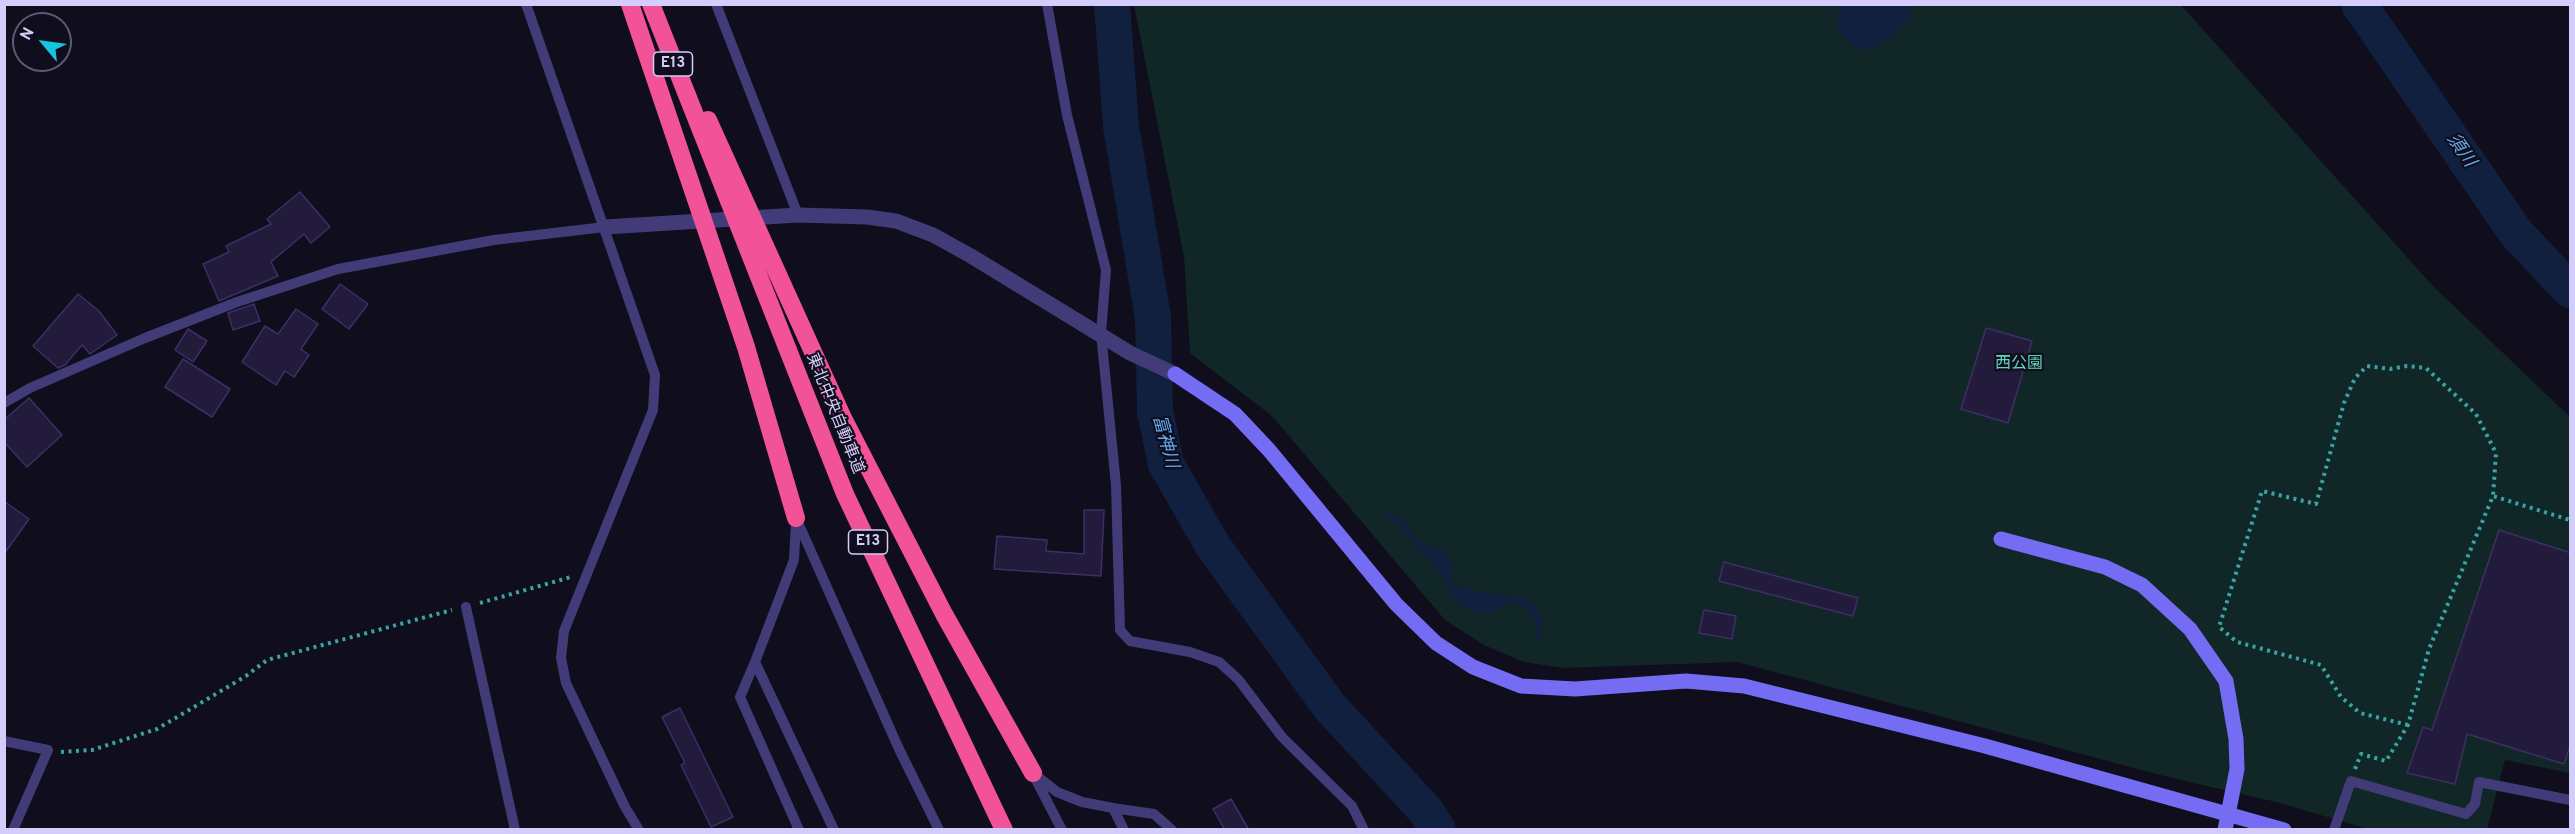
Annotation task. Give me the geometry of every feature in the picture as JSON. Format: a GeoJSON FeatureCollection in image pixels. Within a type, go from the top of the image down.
{"type":"FeatureCollection","features":[{"type":"Feature","properties":{"kind":"highway"},"geometry":{"type":"LineString","coordinates":[[630,4],[680,158],[746,347],[796,519]]}},
{"type":"Feature","properties":{"kind":"highway","name":"東北中央自動車道"},"geometry":{"type":"LineString","coordinates":[[652,4],[702,122],[747,249],[845,494],[1004,830]]}},
{"type":"Feature","properties":{"kind":"highway"},"geometry":{"type":"LineString","coordinates":[[702,122],[765,244],[842,416],[892,518],[1033,773]]}},
{"type":"Feature","properties":{"kind":"street"},"geometry":{"type":"LineString","coordinates":[[605,227],[798,215],[886,220],[933,235],[1101,333],[1130,353],[1175,374],[1235,414],[1269,450],[1396,604],[1436,643],[1473,667],[1521,686],[1575,689],[1686,681],[1744,686],[1985,746],[2284,830]]}},
{"type":"Feature","properties":{"kind":"street"},"geometry":{"type":"LineString","coordinates":[[2001,538],[2051,550],[2114,571],[2142,585],[2190,629],[2226,681],[2236,739],[2237,769],[2225,830]]}},
{"type":"Feature","properties":{"kind":"lane"},"geometry":{"type":"LineString","coordinates":[[526,4],[655,375],[653,410],[564,631],[561,658],[566,683],[625,807],[639,830]]}},
{"type":"Feature","properties":{"kind":"lane"},"geometry":{"type":"LineString","coordinates":[[716,4],[798,215]]}},
{"type":"Feature","properties":{"kind":"lane"},"geometry":{"type":"LineString","coordinates":[[1047,4],[1067,116],[1106,270],[1101,333],[1116,485],[1120,630],[1130,641],[1190,652],[1219,662],[1238,679],[1282,736],[1353,806],[1364,830]]}},
{"type":"Feature","properties":{"kind":"lane"},"geometry":{"type":"LineString","coordinates":[[4,403],[30,388],[145,338],[237,302],[338,270],[494,240],[561,230],[605,227]]}},
{"type":"Feature","properties":{"kind":"lane"},"geometry":{"type":"LineString","coordinates":[[796,519],[794,560],[740,697],[799,830]]}},
{"type":"Feature","properties":{"kind":"lane"},"geometry":{"type":"LineString","coordinates":[[796,519],[899,749],[939,830]]}},
{"type":"Feature","properties":{"kind":"lane"},"geometry":{"type":"LineString","coordinates":[[466,607],[515,830]]}},
{"type":"Feature","properties":{"kind":"lane"},"geometry":{"type":"LineString","coordinates":[[754,662],[834,830]]}},
{"type":"Feature","properties":{"kind":"lane"},"geometry":{"type":"LineString","coordinates":[[4,741],[48,750],[13,830]]}},
{"type":"Feature","properties":{"kind":"lane"},"geometry":{"type":"LineString","coordinates":[[1033,773],[1057,792],[1082,802],[1154,814],[1172,830]]}},
{"type":"Feature","properties":{"kind":"lane"},"geometry":{"type":"LineString","coordinates":[[1033,773],[1062,830]]}},
{"type":"Feature","properties":{"kind":"lane"},"geometry":{"type":"LineString","coordinates":[[2334,830],[2351,781],[2466,814],[2475,804],[2479,782],[2571,800]]}},
{"type":"Feature","properties":{"kind":"lane"},"geometry":{"type":"LineString","coordinates":[[1113,808],[1124,830]]}},
{"type":"Feature","properties":{"kind":"path"},"geometry":{"type":"LineString","coordinates":[[2351,781],[2361,754],[2386,761],[2408,725],[2429,649],[2493,496],[2496,453],[2476,414],[2426,368],[2407,366],[2390,369],[2367,366],[2355,378],[2344,403],[2316,504],[2262,491],[2219,627],[2237,642],[2321,665],[2341,697],[2360,713],[2408,725]]}},
{"type":"Feature","properties":{"kind":"path"},"geometry":{"type":"LineString","coordinates":[[2493,496],[2571,520]]}},
{"type":"Feature","properties":{"kind":"path"},"geometry":{"type":"LineString","coordinates":[[48,750],[66,753],[84,751],[124,741],[157,729],[246,676],[267,660],[466,607],[589,571]]}},
{"type":"Feature","properties":{"kind":"green space","name":"西公園"},"geometry":{"type":"Polygon","coordinates":[[[1134,5],[2181,5],[2433,286],[2570,417],[2570,773],[2505,760],[2487,829],[2368,829],[2276,802],[2164,776],[1737,662],[1563,668],[1524,662],[1484,645],[1445,620],[1272,416],[1190,353],[1184,257],[1134,5]]]}},
{"type":"Feature","properties":{"kind":"water"},"geometry":{"type":"Polygon","coordinates":[[[1841,4],[1912,5],[1909,17],[1894,34],[1876,47],[1861,50],[1852,46],[1839,32],[1837,18],[1841,4]]]}},
{"type":"Feature","properties":{"kind":"water"},"geometry":{"type":"Polygon","coordinates":[[[1388,512],[1403,518],[1418,542],[1443,550],[1452,562],[1451,579],[1455,587],[1527,599],[1537,608],[1543,627],[1540,640],[1536,639],[1537,625],[1525,606],[1511,603],[1491,612],[1478,612],[1463,607],[1455,600],[1436,566],[1417,548],[1400,524],[1388,517],[1388,512]]]}},
{"type":"Feature","properties":{"kind":"building"},"geometry":{"type":"Polygon","coordinates":[[[300,192],[330,227],[311,243],[304,234],[271,262],[278,276],[219,301],[203,264],[229,252],[226,246],[271,224],[267,219],[300,192]]]}},
{"type":"Feature","properties":{"kind":"building"},"geometry":{"type":"Polygon","coordinates":[[[340,284],[368,304],[349,329],[322,309],[340,284]]]}},
{"type":"Feature","properties":{"kind":"building"},"geometry":{"type":"Polygon","coordinates":[[[78,294],[99,311],[117,335],[90,354],[82,345],[65,365],[58,368],[33,346],[78,294]]]}},
{"type":"Feature","properties":{"kind":"building"},"geometry":{"type":"Polygon","coordinates":[[[254,304],[260,321],[233,330],[228,313],[254,304]]]}},
{"type":"Feature","properties":{"kind":"building"},"geometry":{"type":"Polygon","coordinates":[[[296,309],[318,324],[301,349],[309,355],[294,377],[285,371],[276,385],[242,362],[265,326],[278,334],[296,309]]]}},
{"type":"Feature","properties":{"kind":"building"},"geometry":{"type":"Polygon","coordinates":[[[1986,328],[2032,341],[2008,423],[1961,409],[1986,328]]]}},
{"type":"Feature","properties":{"kind":"building"},"geometry":{"type":"Polygon","coordinates":[[[188,329],[207,341],[193,362],[175,350],[188,329]]]}},
{"type":"Feature","properties":{"kind":"building"},"geometry":{"type":"Polygon","coordinates":[[[183,359],[230,389],[212,417],[165,387],[183,359]]]}},
{"type":"Feature","properties":{"kind":"building"},"geometry":{"type":"Polygon","coordinates":[[[29,398],[62,435],[27,467],[4,442],[4,420],[29,398]]]}},
{"type":"Feature","properties":{"kind":"building"},"geometry":{"type":"Polygon","coordinates":[[[4,501],[29,519],[4,554],[4,501]]]}},
{"type":"Feature","properties":{"kind":"building"},"geometry":{"type":"Polygon","coordinates":[[[1084,510],[1104,510],[1101,576],[994,569],[997,536],[1047,540],[1046,551],[1084,554],[1084,510]]]}},
{"type":"Feature","properties":{"kind":"building"},"geometry":{"type":"Polygon","coordinates":[[[2499,530],[2571,553],[2571,743],[2564,764],[2467,734],[2455,784],[2407,773],[2423,727],[2432,730],[2499,530]]]}},
{"type":"Feature","properties":{"kind":"building"},"geometry":{"type":"Polygon","coordinates":[[[1724,562],[1858,598],[1853,616],[1719,581],[1724,562]]]}},
{"type":"Feature","properties":{"kind":"building"},"geometry":{"type":"Polygon","coordinates":[[[1704,610],[1736,616],[1732,639],[1699,633],[1704,610]]]}},
{"type":"Feature","properties":{"kind":"building"},"geometry":{"type":"Polygon","coordinates":[[[680,708],[733,817],[711,827],[681,765],[685,763],[662,717],[680,708]]]}},
{"type":"Feature","properties":{"kind":"building"},"geometry":{"type":"Polygon","coordinates":[[[1231,799],[1249,830],[1225,830],[1213,809],[1231,799]]]}},
{"type":"Feature","properties":{"kind":"waterway","name":"富神川"},"geometry":{"type":"LineString","coordinates":[[1112,4],[1121,126],[1153,318],[1155,411],[1166,464],[1213,546],[1330,707],[1426,811],[1438,830]]}},
{"type":"Feature","properties":{"kind":"waterway","name":"須川"},"geometry":{"type":"LineString","coordinates":[[2359,4],[2516,233],[2570,290]]}}]}
